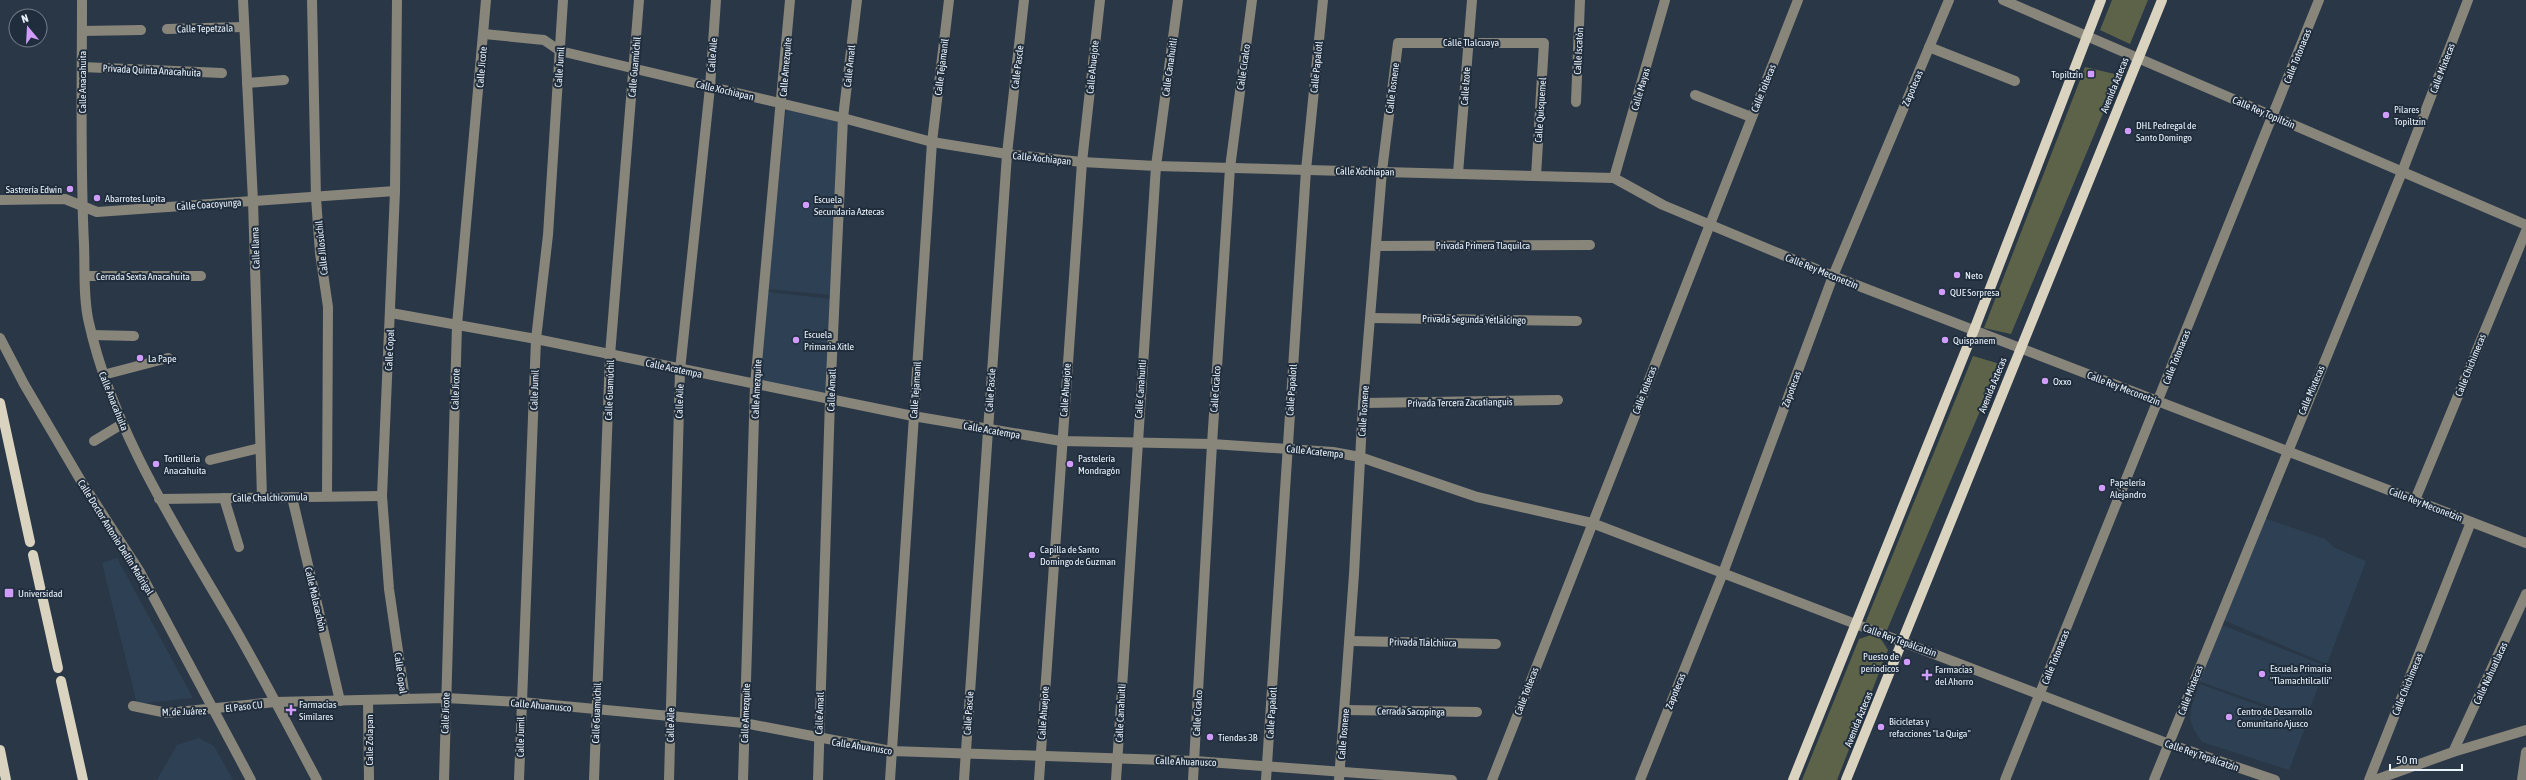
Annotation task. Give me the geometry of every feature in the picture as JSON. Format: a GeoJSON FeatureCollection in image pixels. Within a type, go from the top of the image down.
{"type":"FeatureCollection","features":[{"type":"Feature","properties":{"kind":"main road"},"geometry":{"type":"LineString","coordinates":[[1793,780],[1974,330],[2101,0]]}},
{"type":"Feature","properties":{"kind":"main road","name":"Avenida Aztecas"},"geometry":{"type":"LineString","coordinates":[[1846,780],[2162,0]]}},
{"type":"Feature","properties":{"kind":"main road"},"geometry":{"type":"LineString","coordinates":[[0,403],[30,542]]}},
{"type":"Feature","properties":{"kind":"main road"},"geometry":{"type":"LineString","coordinates":[[33,555],[58,668]]}},
{"type":"Feature","properties":{"kind":"main road"},"geometry":{"type":"LineString","coordinates":[[61,681],[83,780]]}},
{"type":"Feature","properties":{"kind":"main road"},"geometry":{"type":"LineString","coordinates":[[0,750],[6,780]]}},
{"type":"Feature","properties":{"kind":"street","name":"Calle Anacahuita"},"geometry":{"type":"LineString","coordinates":[[82,0],[82,205],[85,276],[88,321],[104,375],[122,424],[159,499],[265,680],[275,702],[317,780]]}},
{"type":"Feature","properties":{"kind":"street","name":"Calle Ilama"},"geometry":{"type":"LineString","coordinates":[[243,0],[243,27],[253,201],[262,497]]}},
{"type":"Feature","properties":{"kind":"street","name":"Calle Jilosúchil"},"geometry":{"type":"LineString","coordinates":[[312,0],[316,198],[320,253],[328,306],[328,496]]}},
{"type":"Feature","properties":{"kind":"street","name":"Calle Copal"},"geometry":{"type":"LineString","coordinates":[[397,0],[396,191],[392,314],[382,496],[389,589],[405,699]]}},
{"type":"Feature","properties":{"kind":"street","name":"Calle Jicote"},"geometry":{"type":"LineString","coordinates":[[444,780],[457,325],[486,0]]}},
{"type":"Feature","properties":{"kind":"street","name":"Calle Jumil"},"geometry":{"type":"LineString","coordinates":[[519,780],[536,339],[548,235],[563,0]]}},
{"type":"Feature","properties":{"kind":"street","name":"Calle Guamúchil"},"geometry":{"type":"LineString","coordinates":[[594,780],[610,355],[639,0]]}},
{"type":"Feature","properties":{"kind":"street","name":"Calle Aile"},"geometry":{"type":"LineString","coordinates":[[669,780],[680,370],[710,87],[716,0]]}},
{"type":"Feature","properties":{"kind":"street","name":"Calle Amezquite"},"geometry":{"type":"LineString","coordinates":[[743,780],[755,385],[782,104],[790,0]]}},
{"type":"Feature","properties":{"kind":"street","name":"Calle Amatl"},"geometry":{"type":"LineString","coordinates":[[818,780],[830,400],[843,118],[857,0]]}},
{"type":"Feature","properties":{"kind":"street","name":"Calle Tejamanil"},"geometry":{"type":"LineString","coordinates":[[890,780],[932,142],[949,0]]}},
{"type":"Feature","properties":{"kind":"street","name":"Calle Pascle"},"geometry":{"type":"LineString","coordinates":[[964,780],[1007,154],[1024,0]]}},
{"type":"Feature","properties":{"kind":"street","name":"Calle Ahuejote"},"geometry":{"type":"LineString","coordinates":[[1039,780],[1061,441],[1082,162],[1100,0]]}},
{"type":"Feature","properties":{"kind":"street","name":"Calle Canahuitli"},"geometry":{"type":"LineString","coordinates":[[1116,780],[1136,444],[1156,166],[1178,0]]}},
{"type":"Feature","properties":{"kind":"street","name":"Calle Cicalco"},"geometry":{"type":"LineString","coordinates":[[1193,780],[1212,444],[1230,168],[1252,0]]}},
{"type":"Feature","properties":{"kind":"street","name":"Calle Papalotl"},"geometry":{"type":"LineString","coordinates":[[1266,780],[1306,170],[1323,0]]}},
{"type":"Feature","properties":{"kind":"street","name":"Calle Izote"},"geometry":{"type":"LineString","coordinates":[[1458,173],[1472,0]]}},
{"type":"Feature","properties":{"kind":"street","name":"Calle Iscatón"},"geometry":{"type":"LineString","coordinates":[[1576,102],[1580,0]]}},
{"type":"Feature","properties":{"kind":"street","name":"Calle Mayas"},"geometry":{"type":"LineString","coordinates":[[1614,178],[1665,0]]}},
{"type":"Feature","properties":{"kind":"street","name":"Calle Toltecas"},"geometry":{"type":"LineString","coordinates":[[1492,780],[1798,0]]}},
{"type":"Feature","properties":{"kind":"street","name":"Zapotecas"},"geometry":{"type":"LineString","coordinates":[[1640,780],[1722,573],[1833,276],[1949,0]]}},
{"type":"Feature","properties":{"kind":"street","name":"Calle Rey Topiltzin"},"geometry":{"type":"LineString","coordinates":[[2002,0],[2526,225]]}},
{"type":"Feature","properties":{"kind":"street","name":"Calle Totonacas"},"geometry":{"type":"LineString","coordinates":[[2005,780],[2319,0]]}},
{"type":"Feature","properties":{"kind":"street","name":"Calle Mixtecas"},"geometry":{"type":"LineString","coordinates":[[2154,780],[2286,450],[2402,172],[2468,0]]}},
{"type":"Feature","properties":{"kind":"street","name":"Calle Tepetzala"},"geometry":{"type":"LineString","coordinates":[[167,29],[243,27]]}},
{"type":"Feature","properties":{"kind":"street"},"geometry":{"type":"LineString","coordinates":[[82,31],[141,30]]}},
{"type":"Feature","properties":{"kind":"street","name":"Calle Xochiapan"},"geometry":{"type":"LineString","coordinates":[[484,34],[544,40],[560,51],[843,118],[932,142],[1007,154],[1082,162],[1156,166],[1614,178]]}},
{"type":"Feature","properties":{"kind":"street","name":"Calle Tlalcuaya"},"geometry":{"type":"LineString","coordinates":[[1398,43],[1468,42],[1544,44]]}},
{"type":"Feature","properties":{"kind":"street","name":"Calle Tosnene"},"geometry":{"type":"LineString","coordinates":[[1339,776],[1350,641],[1363,403],[1382,171],[1398,43]]}},
{"type":"Feature","properties":{"kind":"street","name":"Calle Quisquemel"},"geometry":{"type":"LineString","coordinates":[[1536,176],[1544,44]]}},
{"type":"Feature","properties":{"kind":"street"},"geometry":{"type":"LineString","coordinates":[[1929,47],[2015,81]]}},
{"type":"Feature","properties":{"kind":"street","name":"Privada Quinta Anacahuita"},"geometry":{"type":"LineString","coordinates":[[82,67],[222,73]]}},
{"type":"Feature","properties":{"kind":"street"},"geometry":{"type":"LineString","coordinates":[[247,84],[284,80]]}},
{"type":"Feature","properties":{"kind":"street"},"geometry":{"type":"LineString","coordinates":[[1695,95],[1751,117]]}},
{"type":"Feature","properties":{"kind":"street","name":"Calle Rey Meconetzin"},"geometry":{"type":"LineString","coordinates":[[1614,178],[1663,205],[1833,276],[2526,543]]}},
{"type":"Feature","properties":{"kind":"street","name":"Calle Coacoyunga"},"geometry":{"type":"LineString","coordinates":[[0,200],[65,199],[97,212],[316,198],[396,191]]}},
{"type":"Feature","properties":{"kind":"street","name":"Calle Chichimecas"},"geometry":{"type":"LineString","coordinates":[[2415,500],[2526,231]]}},
{"type":"Feature","properties":{"kind":"street","name":"Privada Primera Tlaquilca"},"geometry":{"type":"LineString","coordinates":[[1377,246],[1590,245]]}},
{"type":"Feature","properties":{"kind":"street","name":"Cerrada Sexta Anacahuita"},"geometry":{"type":"LineString","coordinates":[[85,276],[201,276]]}},
{"type":"Feature","properties":{"kind":"street","name":"Calle Acatempa"},"geometry":{"type":"LineString","coordinates":[[392,314],[536,339],[680,370],[913,416],[1061,441],[1136,444],[1212,444],[1333,452],[1360,457],[1456,491],[1592,523]]}},
{"type":"Feature","properties":{"kind":"street","name":"Privada Segunda Yetlalcingo"},"geometry":{"type":"LineString","coordinates":[[1371,318],[1577,321]]}},
{"type":"Feature","properties":{"kind":"street"},"geometry":{"type":"LineString","coordinates":[[92,335],[134,336]]}},
{"type":"Feature","properties":{"kind":"street","name":"Calle Doctor Antonio Delfín Madrigal"},"geometry":{"type":"LineString","coordinates":[[0,338],[24,384],[81,481],[140,572],[251,780]]}},
{"type":"Feature","properties":{"kind":"street"},"geometry":{"type":"LineString","coordinates":[[104,375],[168,358]]}},
{"type":"Feature","properties":{"kind":"street","name":"Privada Tercera Zacatianguis"},"geometry":{"type":"LineString","coordinates":[[1363,403],[1558,400]]}},
{"type":"Feature","properties":{"kind":"street"},"geometry":{"type":"LineString","coordinates":[[94,441],[122,424]]}},
{"type":"Feature","properties":{"kind":"street"},"geometry":{"type":"LineString","coordinates":[[210,460],[260,448]]}},
{"type":"Feature","properties":{"kind":"street","name":"Calle Chalchicomula"},"geometry":{"type":"LineString","coordinates":[[159,499],[382,496]]}},
{"type":"Feature","properties":{"kind":"street","name":"Calle Malacachón"},"geometry":{"type":"LineString","coordinates":[[292,497],[340,701]]}},
{"type":"Feature","properties":{"kind":"street"},"geometry":{"type":"LineString","coordinates":[[224,498],[239,547]]}},
{"type":"Feature","properties":{"kind":"street","name":"Calle Chichimecas"},"geometry":{"type":"LineString","coordinates":[[2369,780],[2471,522]]}},
{"type":"Feature","properties":{"kind":"street","name":"Calle Rey Tepálcatzin"},"geometry":{"type":"LineString","coordinates":[[1592,523],[1856,624],[1902,640],[2169,744],[2275,780]]}},
{"type":"Feature","properties":{"kind":"street","name":"Calle Nahuatlacas"},"geometry":{"type":"LineString","coordinates":[[2453,752],[2526,594]]}},
{"type":"Feature","properties":{"kind":"street","name":"Privada Tlalchiuca"},"geometry":{"type":"LineString","coordinates":[[1350,641],[1496,644]]}},
{"type":"Feature","properties":{"kind":"street","name":"Calle Ahuanusco"},"geometry":{"type":"LineString","coordinates":[[275,702],[446,698],[521,702],[744,723],[891,751],[1195,761],[1268,765],[1339,776],[1452,780]]}},
{"type":"Feature","properties":{"kind":"street","name":"Calle Zolapan"},"geometry":{"type":"LineString","coordinates":[[368,700],[369,780]]}},
{"type":"Feature","properties":{"kind":"street","name":"El Paso CU"},"geometry":{"type":"LineString","coordinates":[[213,710],[275,702]]}},
{"type":"Feature","properties":{"kind":"street","name":"M. de Juárez"},"geometry":{"type":"LineString","coordinates":[[133,706],[166,713],[213,710]]}},
{"type":"Feature","properties":{"kind":"street","name":"Cerrada Sacopinga"},"geometry":{"type":"LineString","coordinates":[[1345,710],[1478,712]]}},
{"type":"Feature","properties":{"kind":"street"},"geometry":{"type":"LineString","coordinates":[[2375,780],[2453,752],[2526,730]]}},
{"type":"Feature","properties":{"kind":"street"},"geometry":{"type":"LineString","coordinates":[[2522,780],[2526,752]]}},
{"type":"Feature","properties":{"kind":"shaded area","name":"Escuela Secundaria Aztecas"},"geometry":{"type":"Polygon","coordinates":[[[786,110],[839,121],[831,295],[768,289],[786,110]]]}},
{"type":"Feature","properties":{"kind":"shaded area","name":"Escuela Primaria Xitle"},"geometry":{"type":"Polygon","coordinates":[[[768,292],[831,299],[826,394],[759,382],[768,292]]]}},
{"type":"Feature","properties":{"kind":"shaded area"},"geometry":{"type":"Polygon","coordinates":[[[2264,518],[2325,539],[2335,548],[2366,561],[2327,664],[2223,620],[2264,518]]]}},
{"type":"Feature","properties":{"kind":"shaded area"},"geometry":{"type":"Polygon","coordinates":[[[117,558],[193,698],[137,704],[102,563],[117,558]]]}},
{"type":"Feature","properties":{"kind":"shaded area","name":"Escuela Primaria \"Tlamachtilcalli\""},"geometry":{"type":"Polygon","coordinates":[[[2222,625],[2326,666],[2306,719],[2198,681],[2222,625]]]}},
{"type":"Feature","properties":{"kind":"shaded area"},"geometry":{"type":"Polygon","coordinates":[[[2200,684],[2307,723],[2289,770],[2202,742],[2194,730],[2190,718],[2192,704],[2200,684]]]}},
{"type":"Feature","properties":{"kind":"shaded area"},"geometry":{"type":"Polygon","coordinates":[[[199,738],[214,746],[233,780],[157,780],[177,745],[199,738]]]}},
{"type":"Feature","properties":{"kind":"green space"},"geometry":{"type":"Polygon","coordinates":[[[2112,0],[2148,0],[2130,44],[2100,30],[2112,0]]]}},
{"type":"Feature","properties":{"kind":"green space"},"geometry":{"type":"Polygon","coordinates":[[[2085,67],[2119,75],[2011,334],[1984,328],[2085,67]]]}},
{"type":"Feature","properties":{"kind":"green space"},"geometry":{"type":"Polygon","coordinates":[[[1973,356],[2000,364],[1887,630],[1877,631],[1864,626],[1973,356]]]}},
{"type":"Feature","properties":{"kind":"green space"},"geometry":{"type":"Polygon","coordinates":[[[1877,633],[1888,650],[1837,780],[1802,780],[1859,639],[1877,633]]]}},
{"type":"Feature","properties":{"kind":"place","name":"Topiltzín"},"geometry":{"type":"Point","coordinates":[2091,74]}},
{"type":"Feature","properties":{"kind":"place","name":"Pilares Topiltzin"},"geometry":{"type":"Point","coordinates":[2386,115]}},
{"type":"Feature","properties":{"kind":"place","name":"DHL Pedregal de Santo Domingo"},"geometry":{"type":"Point","coordinates":[2128,131]}},
{"type":"Feature","properties":{"kind":"place","name":"Sastrería Edwin"},"geometry":{"type":"Point","coordinates":[70,189]}},
{"type":"Feature","properties":{"kind":"place","name":"Abarrotes Lupita"},"geometry":{"type":"Point","coordinates":[97,198]}},
{"type":"Feature","properties":{"kind":"place","name":"Escuela Secundaria Aztecas"},"geometry":{"type":"Point","coordinates":[806,205]}},
{"type":"Feature","properties":{"kind":"place","name":"Neto"},"geometry":{"type":"Point","coordinates":[1957,275]}},
{"type":"Feature","properties":{"kind":"place","name":"QUE Sorpresa"},"geometry":{"type":"Point","coordinates":[1942,292]}},
{"type":"Feature","properties":{"kind":"place","name":"Escuela Primaria Xitle"},"geometry":{"type":"Point","coordinates":[796,340]}},
{"type":"Feature","properties":{"kind":"place","name":"Quispanem"},"geometry":{"type":"Point","coordinates":[1945,340]}},
{"type":"Feature","properties":{"kind":"place","name":"La Pape"},"geometry":{"type":"Point","coordinates":[140,358]}},
{"type":"Feature","properties":{"kind":"place","name":"Oxxo"},"geometry":{"type":"Point","coordinates":[2045,381]}},
{"type":"Feature","properties":{"kind":"place","name":"Tortillería Anacahuita"},"geometry":{"type":"Point","coordinates":[156,464]}},
{"type":"Feature","properties":{"kind":"place","name":"Pastelería Mondragón"},"geometry":{"type":"Point","coordinates":[1070,464]}},
{"type":"Feature","properties":{"kind":"place","name":"Papelería Alejandro"},"geometry":{"type":"Point","coordinates":[2102,488]}},
{"type":"Feature","properties":{"kind":"place","name":"Capilla de Santo Domingo de Guzman"},"geometry":{"type":"Point","coordinates":[1032,555]}},
{"type":"Feature","properties":{"kind":"place","name":"Universidad"},"geometry":{"type":"Point","coordinates":[9,593]}},
{"type":"Feature","properties":{"kind":"place","name":"Puesto de periodicos"},"geometry":{"type":"Point","coordinates":[1907,662]}},
{"type":"Feature","properties":{"kind":"place","name":"Escuela Primaria \"Tlamachtilcalli\""},"geometry":{"type":"Point","coordinates":[2262,674]}},
{"type":"Feature","properties":{"kind":"place","name":"Farmacias del Ahorro"},"geometry":{"type":"Point","coordinates":[1927,675]}},
{"type":"Feature","properties":{"kind":"place","name":"Farmacias Similares"},"geometry":{"type":"Point","coordinates":[291,710]}},
{"type":"Feature","properties":{"kind":"place","name":"Centro de Desarrollo Comunitario Ajusco"},"geometry":{"type":"Point","coordinates":[2229,717]}},
{"type":"Feature","properties":{"kind":"place","name":"Bicicletas y refacciones \"La Quiga\""},"geometry":{"type":"Point","coordinates":[1881,727]}},
{"type":"Feature","properties":{"kind":"place","name":"Tiendas 3B"},"geometry":{"type":"Point","coordinates":[1210,737]}}]}
